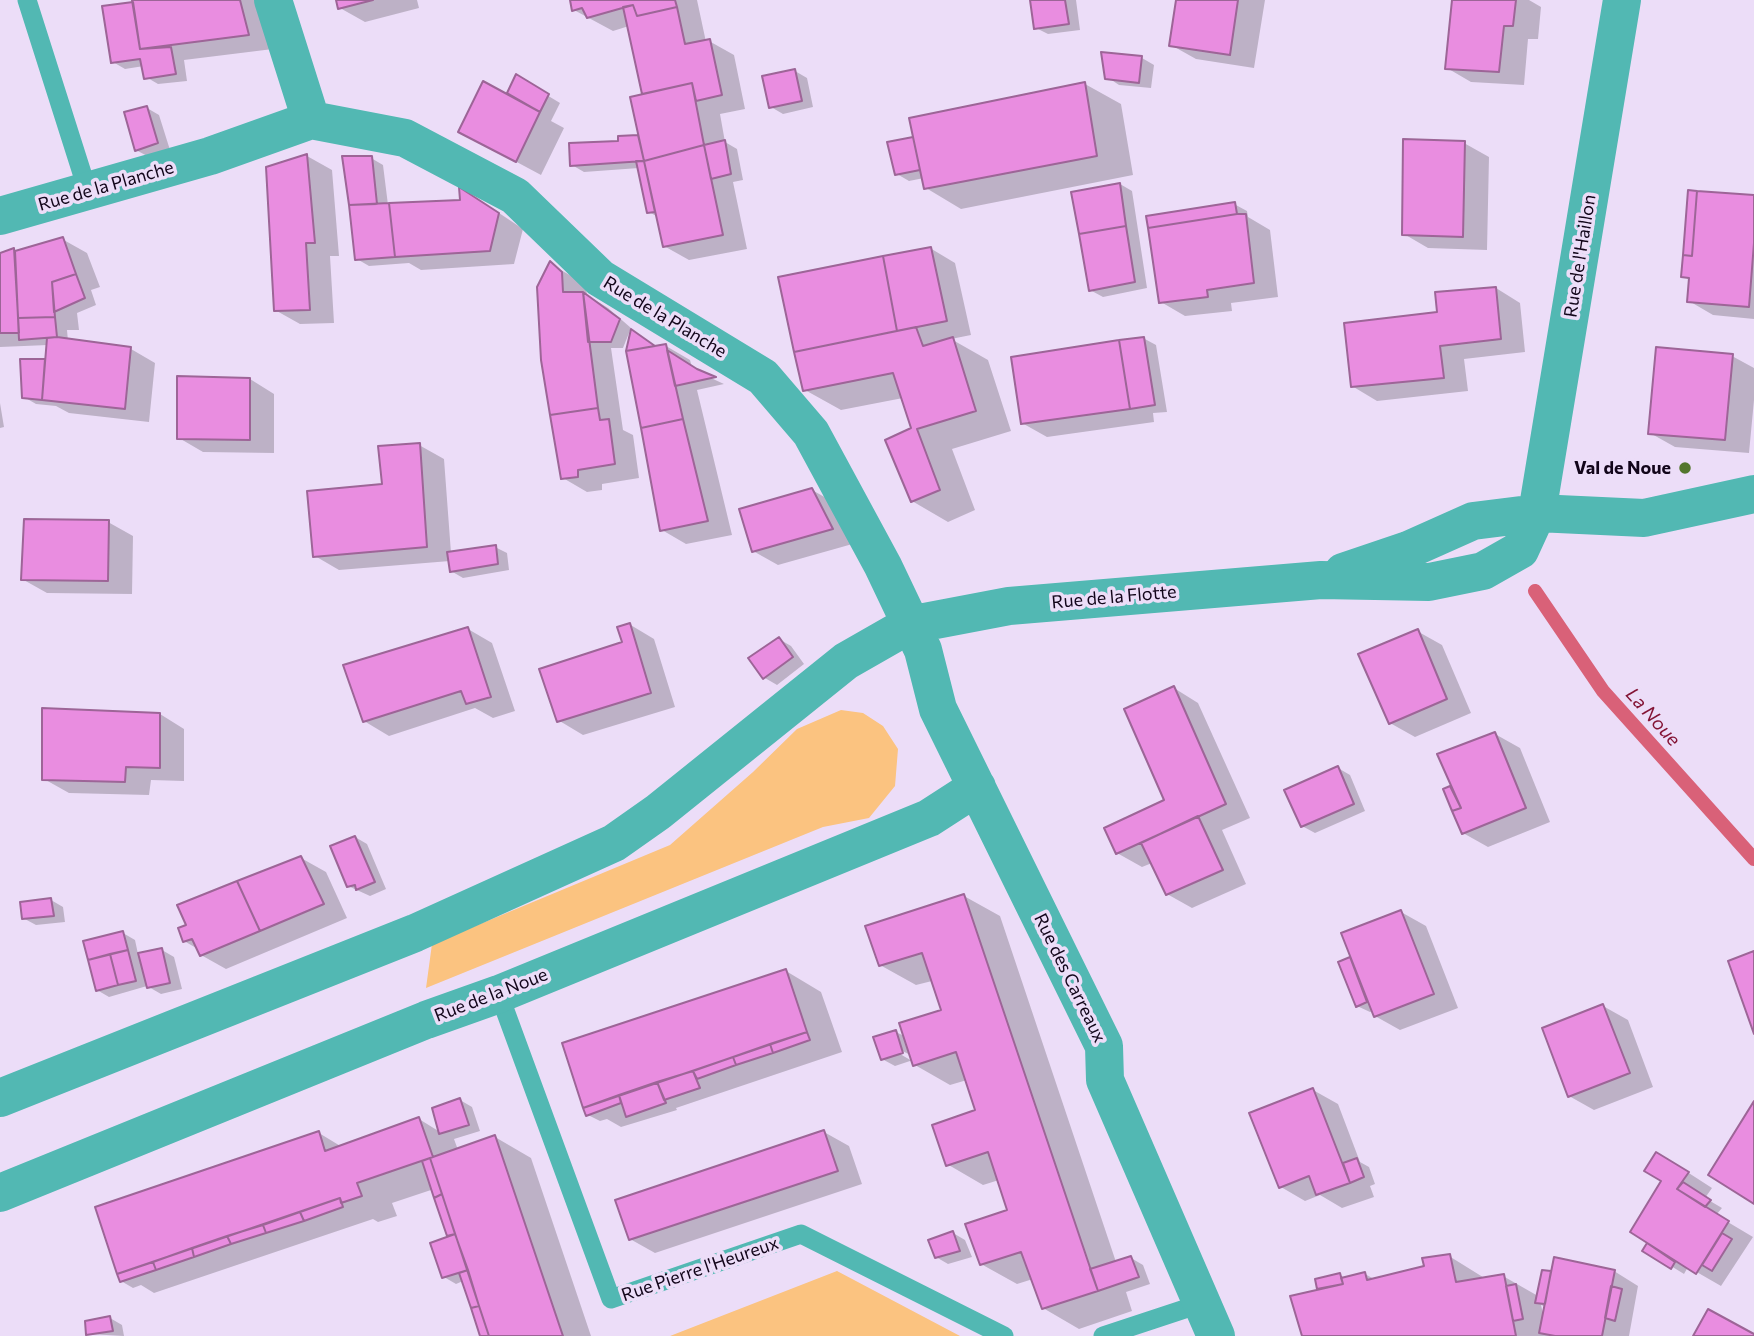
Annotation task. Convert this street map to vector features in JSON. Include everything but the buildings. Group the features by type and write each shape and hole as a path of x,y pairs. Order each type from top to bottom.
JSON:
{"street":[{"path":"273,0 311,120"},
{"name":"Rue de l'Haillon","path":"1537,513 1622,0"},
{"name":"Rue de la Planche","path":"0,216 210,156 311,120 405,138 515,196 600,278 763,377 811,433 883,566 909,625"},
{"name":"Rue de la Flotte","path":"1321,580 1408,550 1473,521 1537,513 1644,518 1754,494"},
{"name":"Rue de la Flotte","path":"909,625 1009,606 1321,580 1429,582 1483,571 1520,550 1537,513"},
{"path":"0,1098 415,933 614,843 658,812 846,661 909,625"},
{"name":"Rue des Carreaux","path":"909,625 923,650 938,709 1104,1046 1105,1080 1210,1320"},
{"name":"Rue de la Noue","path":"0,1193 426,1020 499,995 929,818 977,787"}],"lane":[{"path":"27,0 88,192"},
{"name":"Rue Pierre l'Heureux","path":"499,995 611,1299 801,1234 1004,1336"},
{"path":"1103,1336 1210,1320"}],"shaded area":[{"path":"841,710 863,713 883,726 898,749 895,786 869,818 823,827 426,988 432,944 670,845 797,729"},
{"path":"837,1271 960,1336 670,1336"}],"waterway":[{"name":"La Noue","path":"1535,591 1603,691 1754,859"}],"place":[{"name":"Val de Noue","path":"1685,468"}]}
